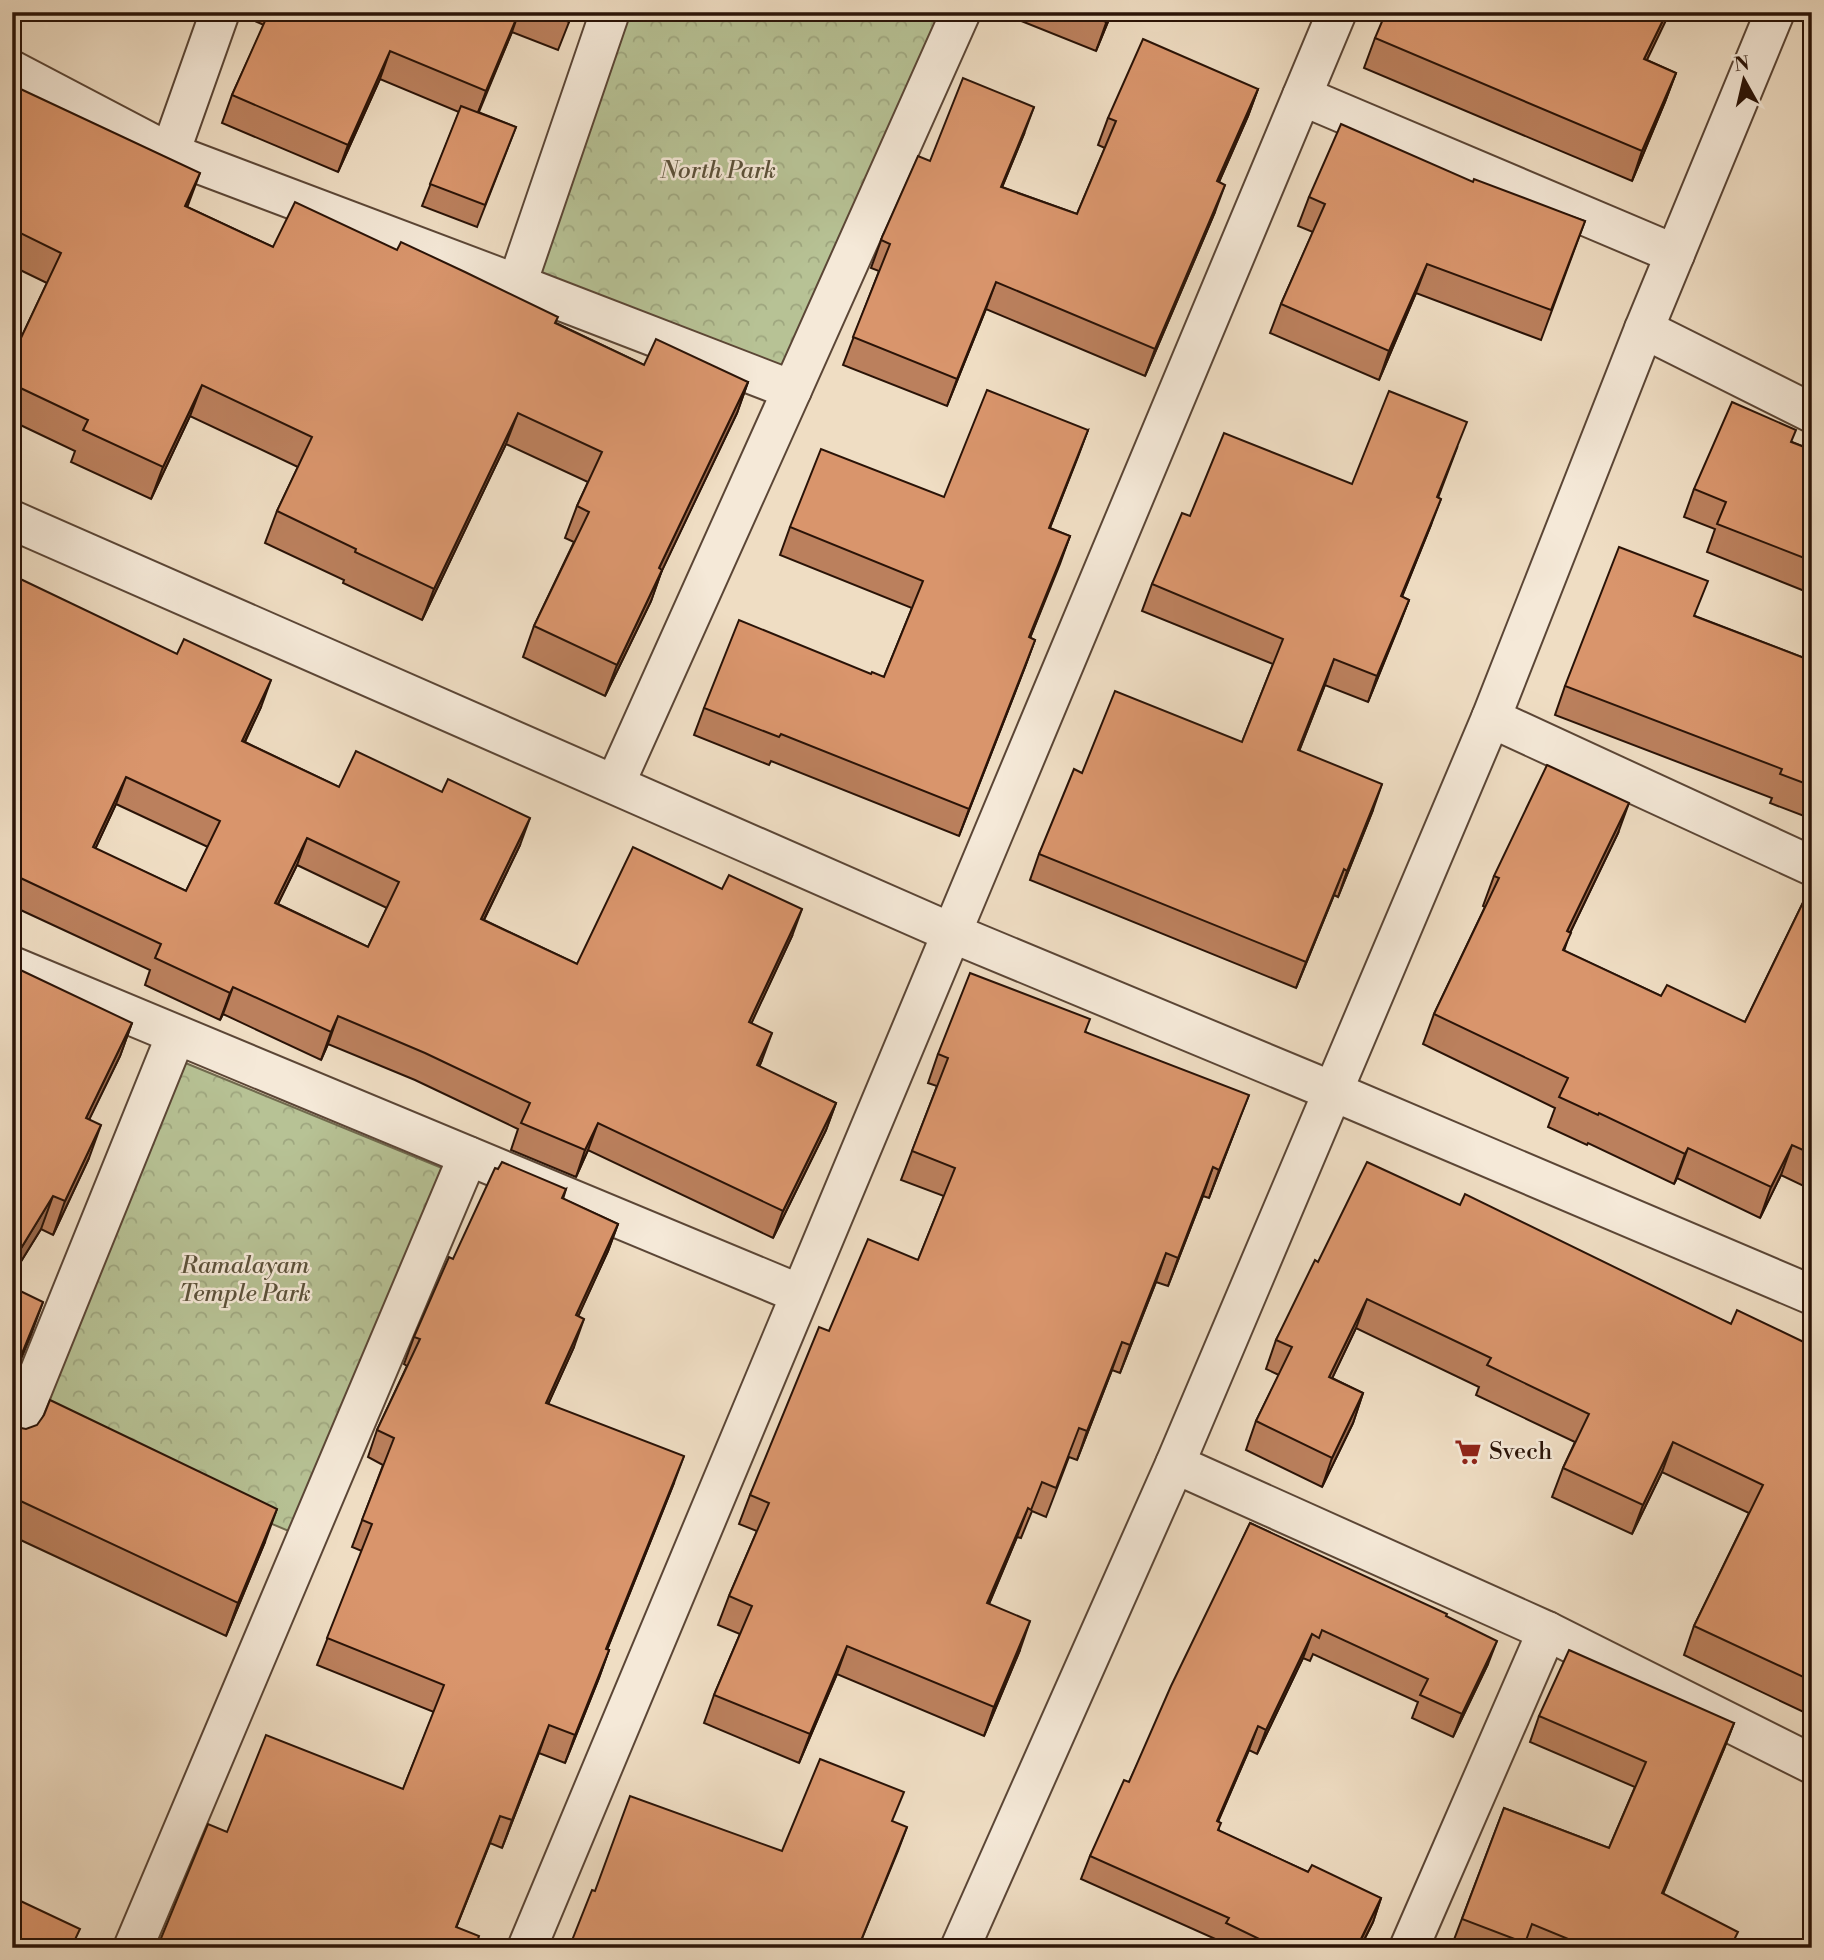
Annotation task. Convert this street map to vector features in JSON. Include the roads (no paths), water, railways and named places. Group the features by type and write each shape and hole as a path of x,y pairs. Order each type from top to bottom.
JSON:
{"street":[{"path":"170,153 220,12"},
{"path":"517,284 610,12"},
{"path":"615,784 961,12"},
{"path":"527,1948 1337,12"},
{"path":"960,1948 1175,1464 1492,718 1644,329 1775,12"},
{"path":"12,70 170,153 792,390"},
{"path":"1303,96 1675,254"},
{"path":"1644,329 1812,413"},
{"path":"12,520 952,933 1812,1295"},
{"path":"1492,718 1812,866"},
{"path":"12,966 800,1294"},
{"path":"12,1440 176,1035"},
{"path":"133,1948 468,1156"},
{"path":"1175,1464 1547,1631 1812,1764"},
{"path":"1409,1948 1547,1631"}],"place":[{"name":"Svech","path":"1468,1452"}],"park label":[{"name":"North Park","path":"718,171"},
{"name":"Ramalayam Temple Park","path":"245,1280"}]}
